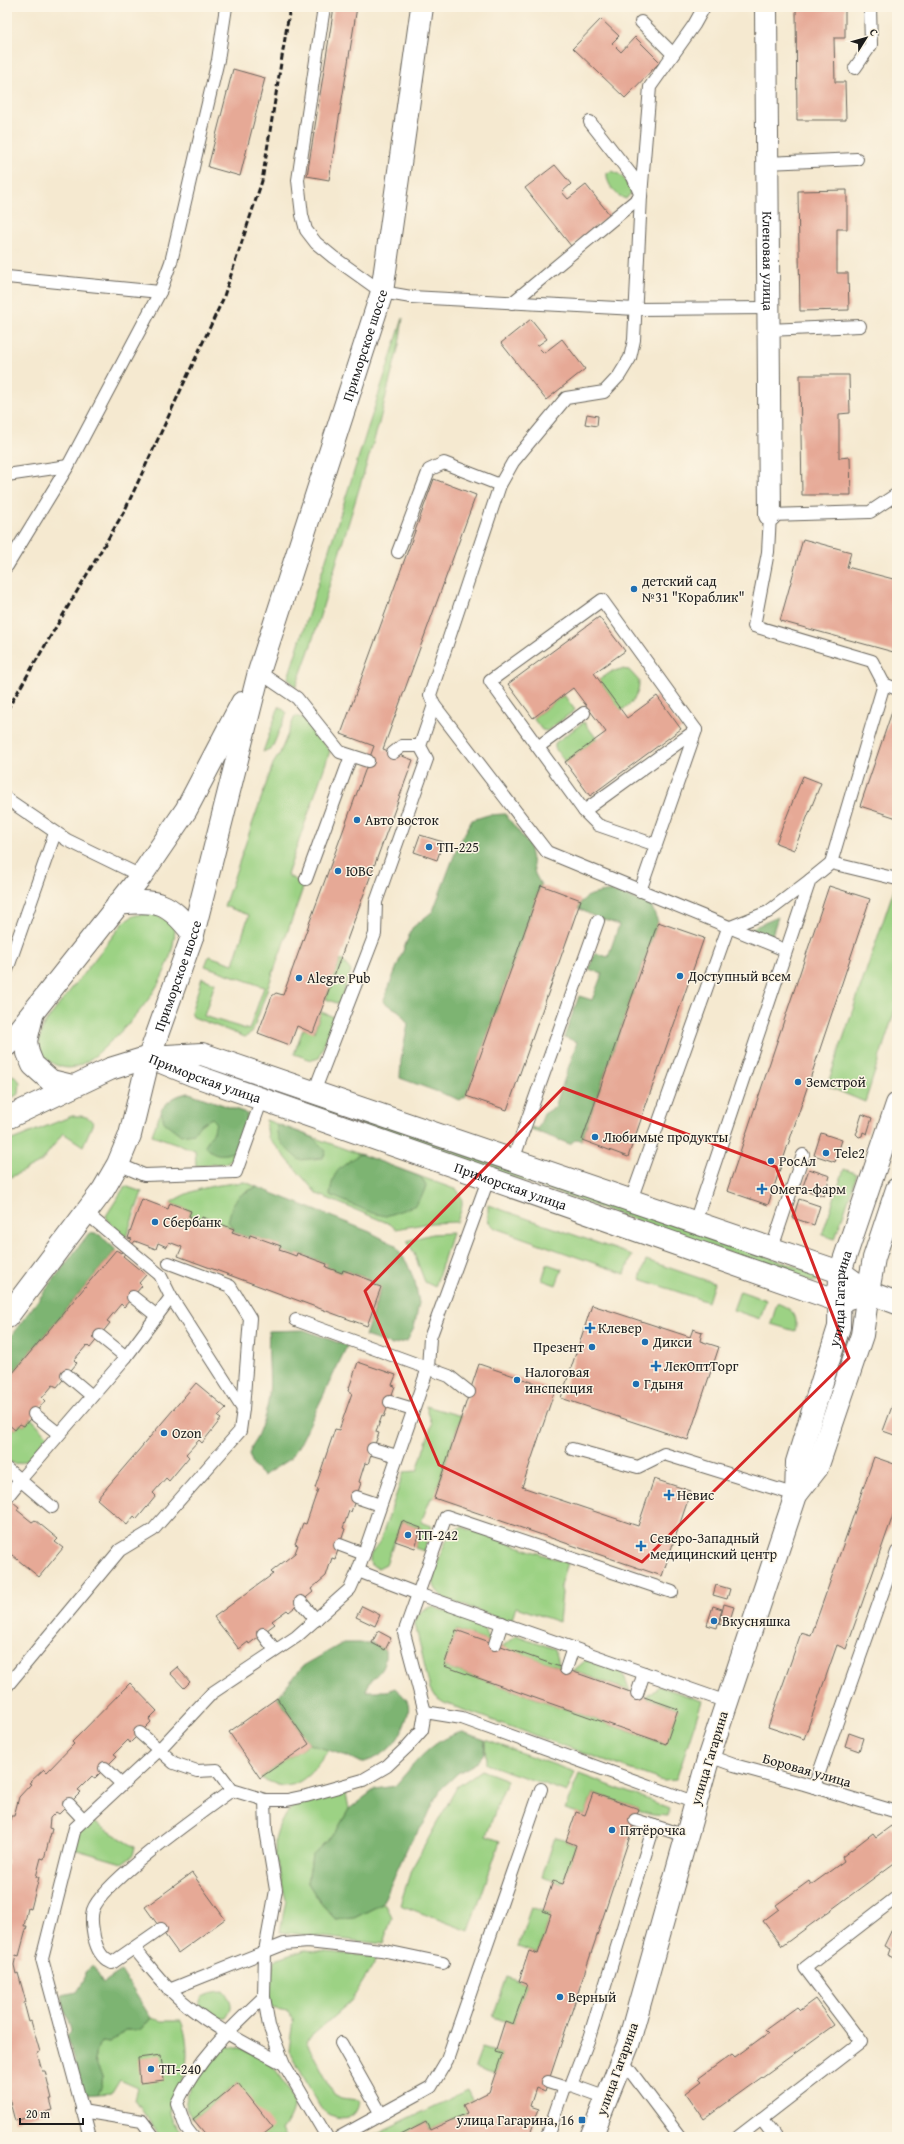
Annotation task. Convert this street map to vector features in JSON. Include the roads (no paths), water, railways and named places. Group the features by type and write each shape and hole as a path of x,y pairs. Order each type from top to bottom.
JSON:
{"main road":[{"name":"Приморское шоссе","path":"7,1317 103,1190 118,1164 130,1135 149,1057 193,934 259,672 382,292 422,7"},
{"name":"Кленовая улица","path":"766,7 770,515"},
{"name":"Приморское шоссе","path":"7,1045 141,876 186,810 259,672"},
{"path":"118,904 140,901 167,907 180,916 193,934"},
{"path":"32,1015 26,1041 28,1053 33,1065 51,1081 72,1086"},
{"name":"Приморская улица","path":"149,1057 202,1054 840,1272 868,1292 897,1303"},
{"path":"7,1118 110,1069 149,1057"},
{"name":"Приморская улица","path":"149,1057 193,1075 489,1177 839,1301"},
{"path":"286,1107 294,1085"},
{"name":"улица Гагарина","path":"591,2137 628,2045 709,1756 796,1495 797,1462 838,1327 840,1272 897,1104"},
{"name":"улица Гагарина","path":"796,1495 817,1468 862,1335 874,1258 897,1190"},
{"path":"839,1301 868,1292"}],"lane":[{"path":"7,566 68,466 160,292 171,262 218,60 226,7"},
{"path":"324,7 298,180 302,215 306,230 316,243 382,292 411,298 636,309 768,308"},
{"path":"704,7 650,87 641,196 634,340 630,358 619,376 604,392 566,398 513,462 500,485 430,694 434,705 547,852 728,928 785,950"},
{"path":"855,68 870,45 870,7"},
{"path":"641,22 673,54"},
{"path":"590,122 633,177 641,196"},
{"path":"767,163 856,158"},
{"path":"512,303 641,196"},
{"path":"7,277 160,292"},
{"path":"768,330 860,326"},
{"path":"398,552 429,470 444,463 500,485"},
{"path":"7,475 68,466"},
{"path":"631,1200 728,928 768,912 831,863 884,684 872,661 754,626 768,552 770,515 870,512 897,494"},
{"path":"656,845 598,825 584,811 490,681 602,600 696,730"},
{"path":"259,672 297,698 340,752 368,761"},
{"path":"884,684 897,688"},
{"path":"314,1092 375,934 376,902 427,759 420,746 434,705"},
{"path":"538,747 584,713"},
{"path":"640,891 696,730"},
{"path":"584,811 696,730"},
{"path":"393,753 402,746 420,746"},
{"path":"306,879 351,756"},
{"path":"7,799 67,840 141,876"},
{"path":"7,970 56,833"},
{"path":"831,863 897,879"},
{"path":"695,1222 785,950 810,880"},
{"path":"513,1160 598,921"},
{"path":"118,1164 144,1175 236,1172 262,1099"},
{"path":"772,1248 803,1155"},
{"path":"90,2137 42,1960 75,1828 158,1750 212,1693 296,1637 350,1589 364,1554 428,1368 430,1338 489,1177"},
{"path":"86,1213 160,1275 171,1297 243,1409"},
{"path":"7,1686 120,1550 153,1530 240,1431 250,1318 230,1286 169,1263"},
{"path":"133,1297 157,1316"},
{"path":"7,1497 126,1357 171,1297"},
{"path":"296,1320 449,1376 470,1392"},
{"path":"100,1336 126,1357"},
{"path":"67,1375 92,1396"},
{"path":"390,1402 413,1409"},
{"path":"34,1414 59,1434"},
{"path":"373,1449 397,1456"},
{"path":"572,1449 638,1467 664,1454 796,1495"},
{"path":"7,1469 52,1507"},
{"path":"356,1498 380,1505"},
{"path":"140,1733 174,1763 197,1771 217,1770 232,1790 265,1800 287,1800 306,1796 362,1780 387,1766 422,1730 425,1712 404,1633 446,1516 672,1592"},
{"path":"340,1545 364,1554"},
{"path":"814,1787 897,1552"},
{"path":"358,1571 502,1624 727,1702"},
{"path":"301,1602 316,1620"},
{"path":"495,1644 502,1624"},
{"path":"263,1634 275,1650"},
{"path":"566,1669 572,1648"},
{"path":"637,1694 644,1673"},
{"path":"425,1712 462,1718 696,1803"},
{"name":"Боровая улица","path":"709,1756 734,1765 897,1812"},
{"path":"105,1768 122,1784"},
{"path":"161,1929 112,1963 102,1957 95,1942 91,1923 93,1910 102,1896 137,1863 232,1790"},
{"path":"340,2137 431,2087 447,2060 541,1790"},
{"path":"265,1800 266,1830 276,1890 265,1951 264,1997 269,2026 284,2064 327,2137"},
{"path":"69,1804 84,1820"},
{"path":"635,1820 686,1836"},
{"path":"547,2137 589,2038 654,1826"},
{"path":"738,2137 862,2042 805,1968 897,1897"},
{"path":"170,1990 284,1944 308,1942 381,1950 443,1963"},
{"path":"134,1948 170,1990 226,2034 284,2064"},
{"path":"193,2137 186,2128 177,2103 199,2064 212,2048 264,1997"},
{"path":"341,2043 381,2114"},
{"path":"622,2060 680,2137"},
{"path":"548,2082 568,2086 607,2098"},
{"path":"82,2112 142,2121 154,2137"},
{"path":"761,2120 775,2137"}],"railway":[{"path":"7,710 125,510 223,299 262,181 290,7"}],"place":[{"name":"детский сад №31 \"Кораблик\"","path":"634,589"},
{"name":"Авто восток","path":"357,820"},
{"name":"ТП-225","path":"429,847"},
{"name":"ЮВС","path":"338,871"},
{"name":"Доступный всем","path":"680,976"},
{"name":"Alegre Pub","path":"299,978"},
{"name":"Земстрой","path":"798,1082"},
{"name":"Любимые продукты","path":"595,1137"},
{"name":"Tele2","path":"826,1153"},
{"name":"РосАл","path":"771,1161"},
{"name":"Омега-фарм","path":"762,1189"},
{"name":"Сбербанк","path":"155,1222"},
{"name":"Клевер","path":"590,1328"},
{"name":"Дикси","path":"645,1342"},
{"name":"Презент","path":"592,1347"},
{"name":"ЛекОптТорг","path":"656,1366"},
{"name":"Налоговая инспекция","path":"517,1380"},
{"name":"Гдыня","path":"636,1384"},
{"name":"Ozon","path":"164,1433"},
{"name":"Невис","path":"669,1495"},
{"name":"ТП-242","path":"408,1535"},
{"name":"Северо-Западный медицинский центр","path":"641,1546"},
{"name":"Вкусняшка","path":"714,1621"},
{"name":"Пятёрочка","path":"612,1830"},
{"name":"Верный","path":"560,1997"},
{"name":"ТП-240","path":"151,2069"},
{"name":"улица Гагарина, 16","path":"582,2120"}]}
